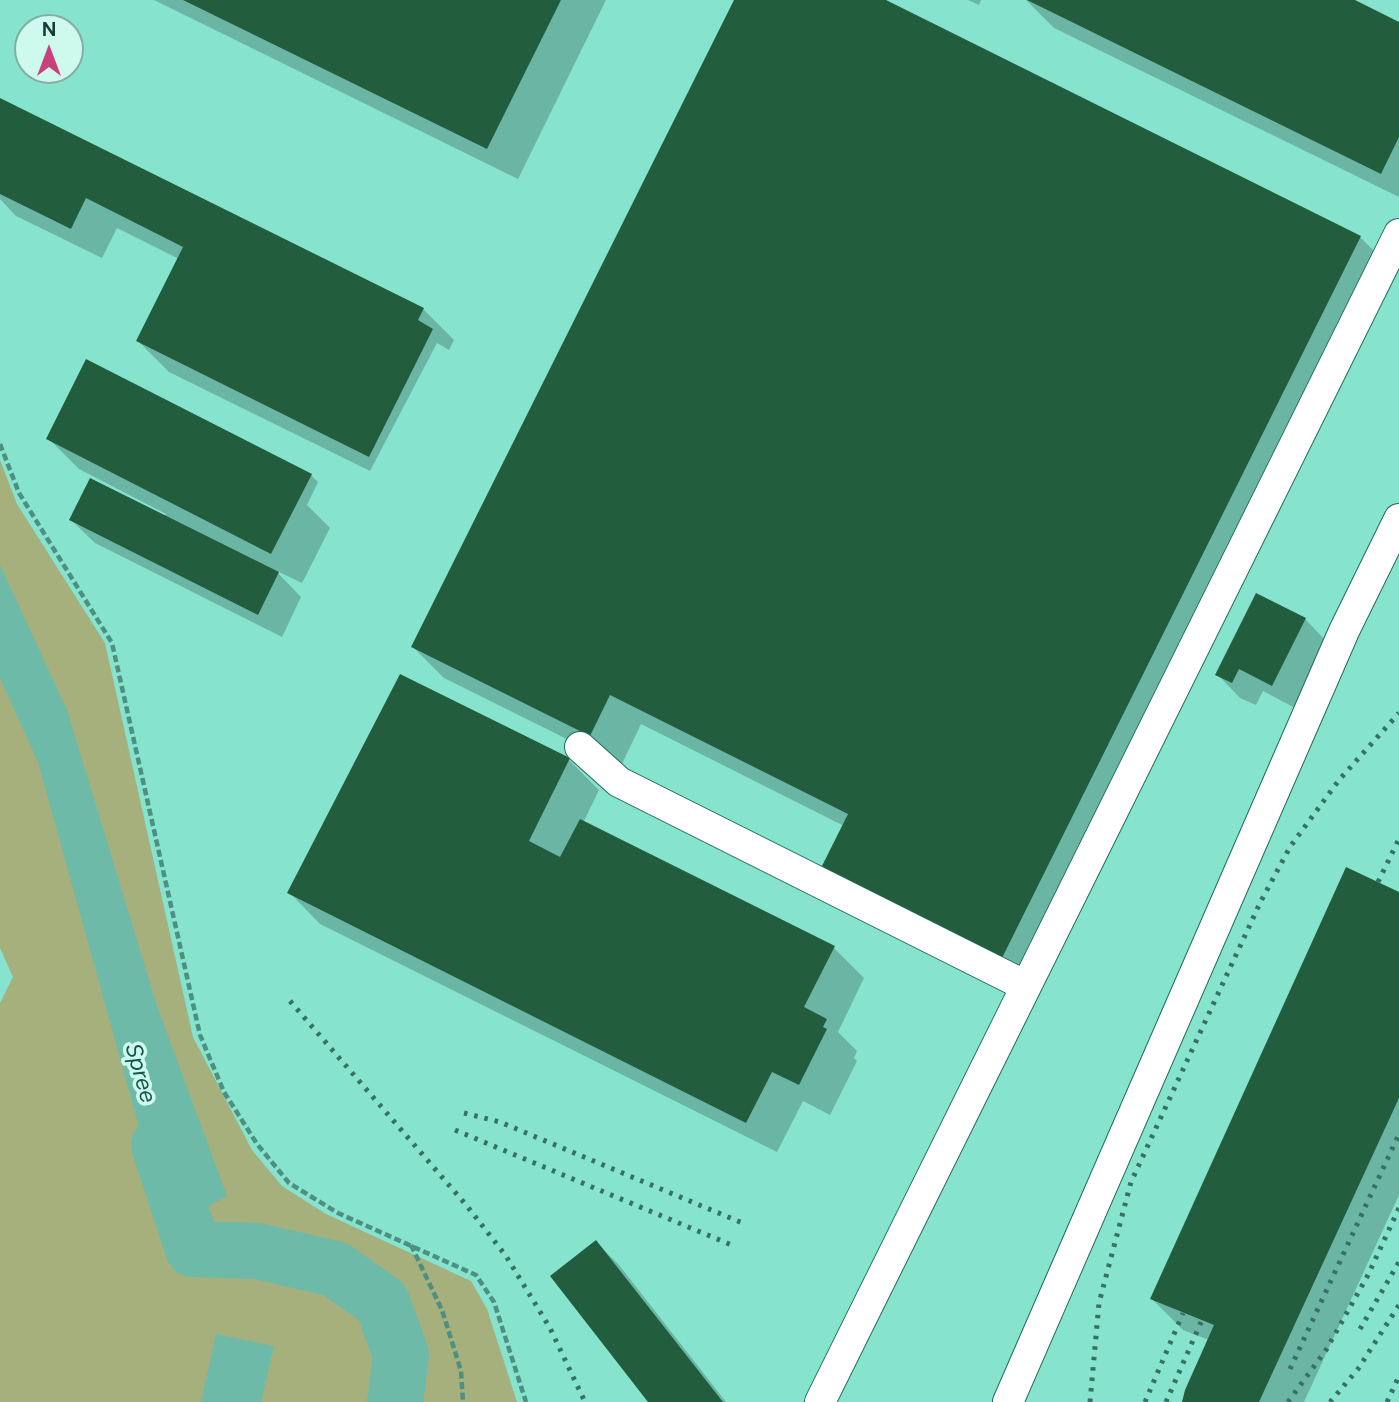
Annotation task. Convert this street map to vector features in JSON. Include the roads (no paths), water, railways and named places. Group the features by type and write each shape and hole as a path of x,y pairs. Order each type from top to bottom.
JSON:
{"lane":[{"path":"820,1402 1399,234"},
{"path":"1008,1402 1344,631 1399,519"},
{"path":"580,747 619,782 1026,986"}],"water":[{"path":"0,565 67,710 157,1006 227,1196 167,1228 38,762 0,678"},
{"path":"216,1334 274,1346 261,1402 201,1402"}],"waterway":[{"name":"Spree","path":"159,1145 193,1249 257,1251 335,1269 382,1302 401,1355 395,1402"}],"railway":[{"path":"1090,1402 1099,1303 1131,1182 1260,903 1290,847 1339,780 1399,713"},
{"path":"1378,882 1399,839"},
{"path":"290,1001 467,1206 506,1256 550,1328 585,1402"},
{"path":"464,1113 500,1122 745,1224"},
{"path":"455,1130 734,1246"},
{"path":"1290,1369 1399,1134"},
{"path":"1288,1402 1326,1350 1368,1275 1399,1208"},
{"path":"1360,1329 1399,1262"},
{"path":"1330,1402 1358,1369 1399,1305"},
{"path":"1145,1402 1183,1313"},
{"path":"1166,1402 1202,1320"},
{"path":"1387,1402 1399,1376"}]}
